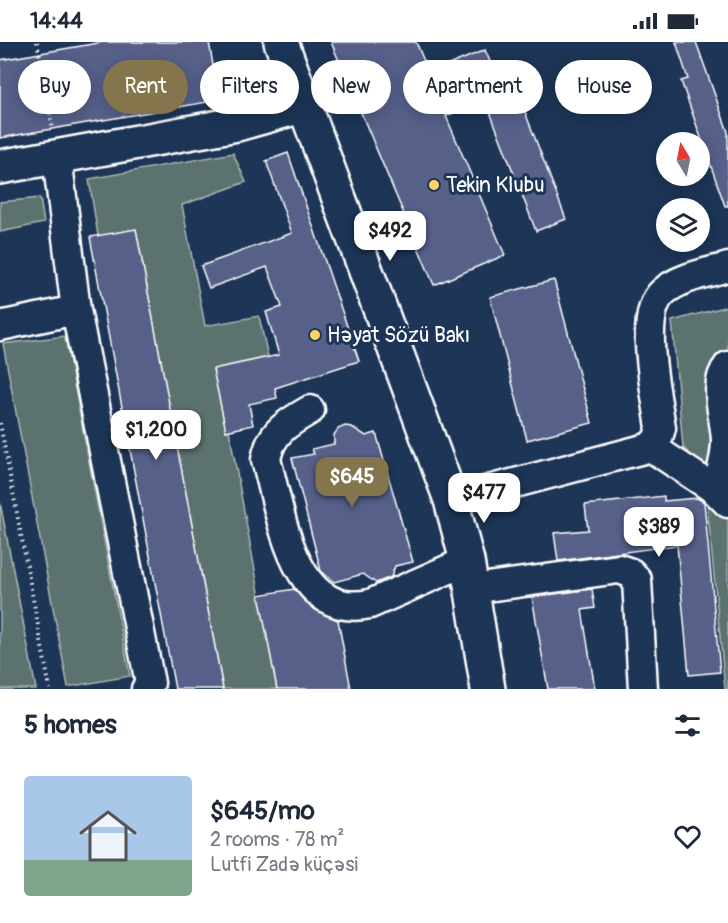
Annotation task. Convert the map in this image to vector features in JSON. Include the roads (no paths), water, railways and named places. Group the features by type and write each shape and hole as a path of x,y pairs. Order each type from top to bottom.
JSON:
{"main road":[{"path":"281,42 451,500 469,575 488,689"},
{"path":"0,167 237,124 305,105"}],"street":[{"path":"57,157 76,310 150,683 146,689"},
{"path":"451,500 651,447 658,438 661,428 649,327 652,309 662,293 678,282 728,267"},
{"path":"0,326 76,310"},
{"path":"721,496 726,442 720,392 728,366"},
{"path":"310,410 284,425 269,444 267,460 296,565 316,593 353,608 469,575 619,568 631,573 637,580 643,689"},
{"path":"651,447 721,496"}],"place":[{"name":"Tekin Klubu","path":"434,185"},
{"name":"Həyat Sözü Bakı","path":"315,335"}]}
